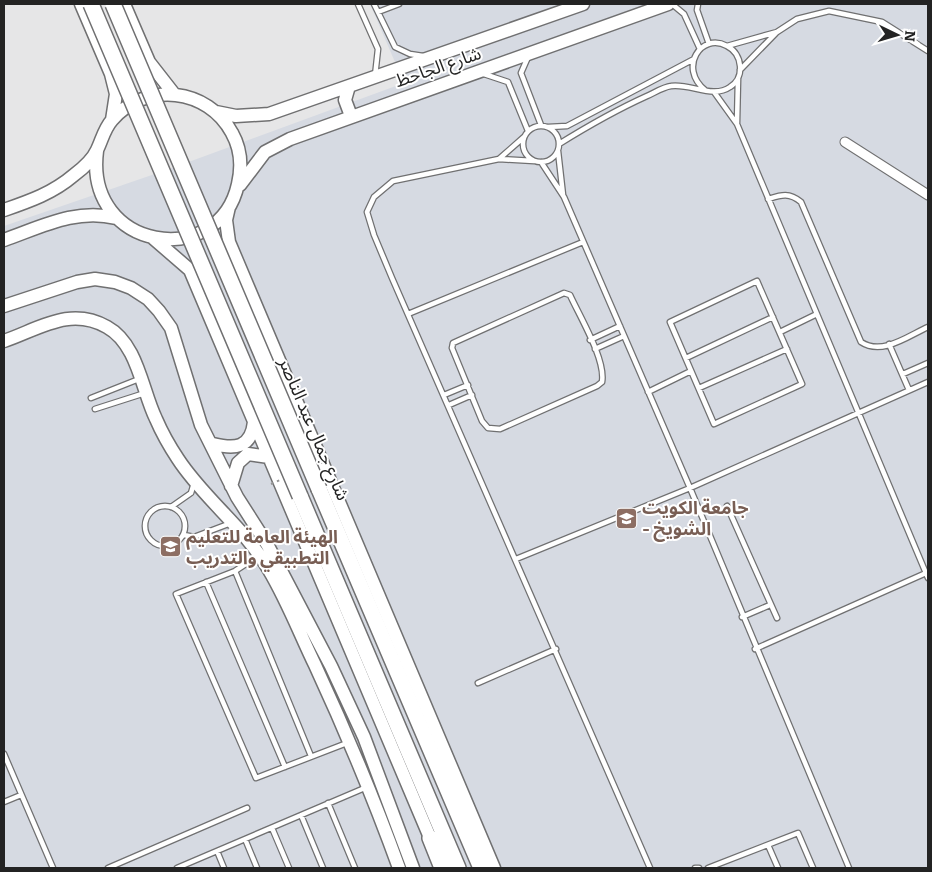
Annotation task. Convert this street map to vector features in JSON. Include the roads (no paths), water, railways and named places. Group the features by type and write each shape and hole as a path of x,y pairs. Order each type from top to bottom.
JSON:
{"highway":[{"path":"91,4 458,868"},
{"name":"شارع جمال عبد الناصر","path":"113,4 481,868"},
{"path":"430,838 442,868"}],"street":[{"path":"82,4 111,74 116,94 112,120"},
{"path":"124,4 148,62 174,94"},
{"name":"شارع الجاحظ","path":"216,112 236,116 270,114 427,57 583,4"},
{"name":"شارع الجاحظ","path":"237,189 257,160 270,148 351,116 668,4"},
{"path":"349,86 345,100 351,116"},
{"path":"229,207 214,223 196,234 175,239 153,238 135,232 116,218 107,208 98,186 96,175 97,151 102,135 112,120 122,110 141,99 174,94 192,98 216,112 232,133 239,151 240,170 237,189 229,207 226,220 229,242 494,868"},
{"path":"844,142 928,195"},
{"path":"4,210 46,195 74,176 97,151"},
{"path":"4,240 63,219 84,214 101,214 116,218"},
{"path":"153,238 190,270 430,838"},
{"path":"4,306 77,282 95,279 115,282 131,288 148,298 171,328 201,425 213,444 231,486 267,544 331,666 364,737 413,868"},
{"path":"7,337 61,318 75,317 92,320 109,328 121,339 130,352 156,420 179,460 194,480 260,555 270,570 350,742 399,868"},
{"path":"213,444 230,448 241,445 251,435 254,422"},
{"path":"231,486 238,463 248,454 269,457"}],"lane":[{"path":"358,4 378,49 374,77"},
{"path":"374,4 395,47 410,54 427,57"},
{"path":"378,12 399,4"},
{"path":"672,4 684,14 700,49"},
{"path":"698,4 697,10 709,44"},
{"path":"740,70 777,32 798,19 829,11 882,22 928,51"},
{"path":"727,46 777,32"},
{"path":"705,90 698,84 693,75 694,59 700,49 709,44 718,43 727,46 735,52 739,60 737,124"},
{"path":"531,52 521,73 541,125"},
{"path":"498,159 524,137 528,131 541,125 548,127 567,126 694,59"},
{"path":"475,72 508,82 528,131"},
{"path":"559,144 604,116 669,86 688,85 714,92 724,91 738,79"},
{"path":"714,92 737,124 927,575 755,648"},
{"path":"548,127 558,137 564,197"},
{"path":"524,137 524,151 534,161"},
{"path":"558,151 554,157 541,162 498,159 393,181 374,197 367,212 374,235 408,314 556,649 650,868"},
{"path":"541,162 564,197 690,488 742,617 849,868"},
{"path":"768,199 786,194 794,196 801,202 861,342 874,348 889,344 928,327"},
{"path":"408,314 583,242"},
{"path":"757,281 780,332 802,384 714,424 670,322 757,281"},
{"path":"564,294 570,295 590,340 604,374 602,382 597,386 500,429 488,428 482,421 452,348 453,343 564,294"},
{"path":"780,332 817,314"},
{"path":"686,358 773,317"},
{"path":"590,340 620,326"},
{"path":"595,349 624,336"},
{"path":"889,344 909,390"},
{"path":"699,388 787,349"},
{"path":"903,374 928,363"},
{"path":"648,392 691,371"},
{"path":"91,398 140,379"},
{"path":"516,559 690,488 928,382"},
{"path":"444,395 468,385"},
{"path":"94,409 145,393"},
{"path":"448,405 472,395"},
{"path":"171,507 184,518 184,535 176,544 165,547 154,544 147,535 145,523 150,513 160,507 171,507 190,493 194,480"},
{"path":"728,506 777,618"},
{"path":"184,535 199,535 232,522"},
{"path":"260,555 235,571 176,594 256,778 350,742"},
{"path":"235,571 311,756"},
{"path":"206,582 285,766"},
{"path":"742,617 770,605"},
{"path":"478,682 556,649"},
{"path":"4,754 53,868"},
{"path":"176,868 368,786"},
{"path":"4,802 21,794"},
{"path":"328,803 356,868"},
{"path":"108,868 121,866 246,808"},
{"path":"302,815 324,868"},
{"path":"272,828 289,868"},
{"path":"709,868 798,833 813,868"},
{"path":"245,839 257,868"},
{"path":"768,844 778,868"},
{"path":"217,851 224,868"},
{"path":"189,863 192,868"},
{"path":"694,868 699,868"}],"place":[{"name":"جامعة الكويت - الشويخ","path":"626,518"},
{"name":"الهيئة العامة للتعليم التطبيقي والتدريب","path":"170,547"}]}
